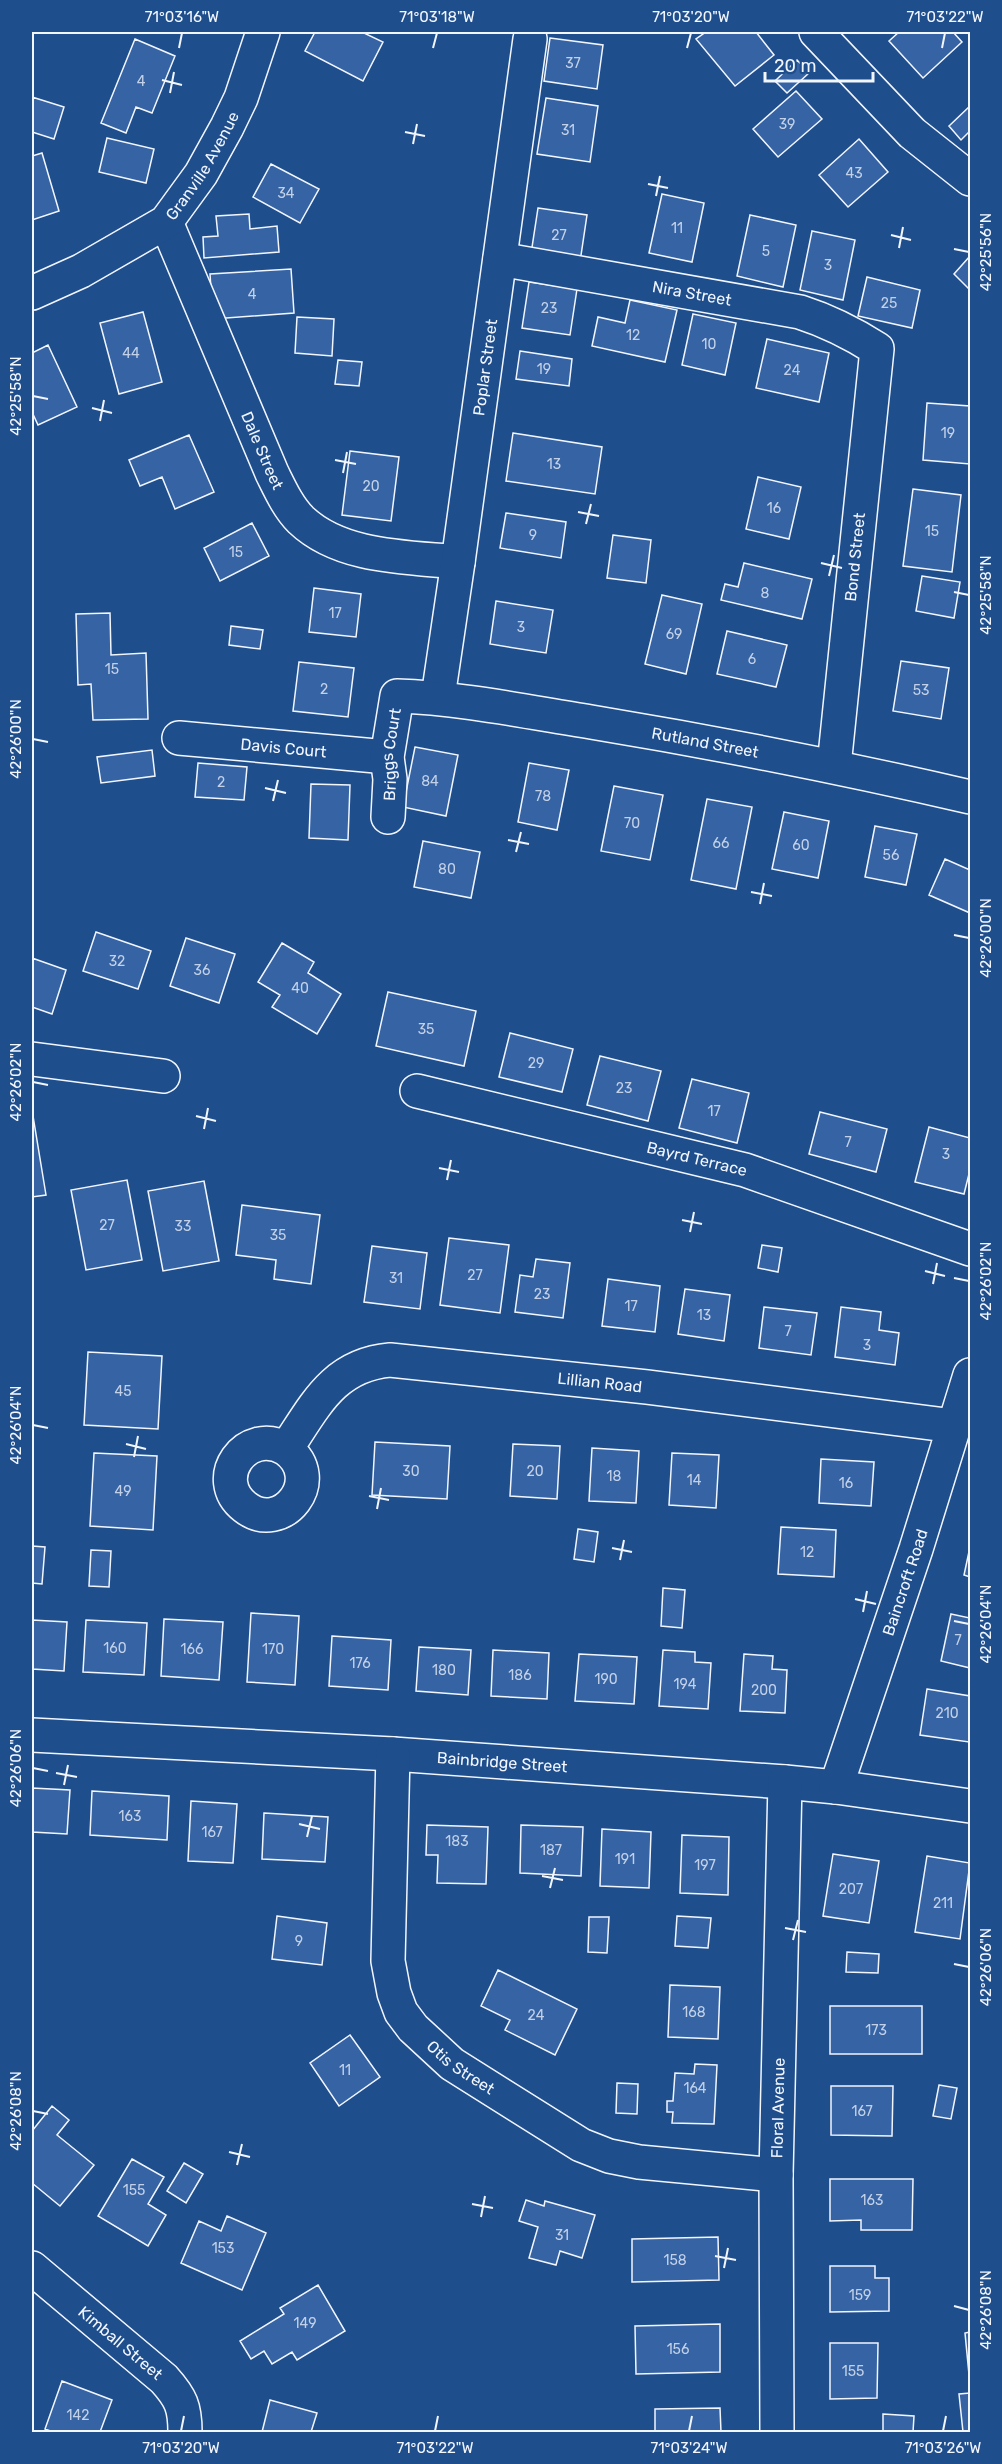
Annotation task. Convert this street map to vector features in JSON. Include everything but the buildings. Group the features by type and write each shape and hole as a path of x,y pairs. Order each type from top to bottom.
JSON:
{"street":[{"name":"Granville Avenue","path":"32,293 81,271 166,222 201,174 227,127 241,98 263,32"},
{"path":"816,32 912,133 970,179"},
{"name":"Poplar Street","path":"438,697 530,39"},
{"name":"Dale Street","path":"166,222 272,473 286,500 301,520 327,539 352,547 384,554 458,562"},
{"name":"Nira Street","path":"500,259 800,312 853,333 877,349"},
{"name":"Bond Street","path":"834,766 877,349"},
{"name":"Briggs Court","path":"388,817 390,779 387,757 397,696 438,697"},
{"name":"Rutland Street","path":"438,697 834,766 970,797"},
{"name":"Davis Court","path":"179,738 387,757"},
{"path":"32,1059 163,1076"},
{"name":"Bayrd Terrace","path":"417,1090 745,1170 970,1249"},
{"name":"Lillian Road","path":"286,1449 319,1401 343,1376 358,1366 390,1360 647,1386 954,1426"},
{"name":"Baincroft Road","path":"836,1787 916,1549 970,1376"},
{"name":"Bainbridge Street","path":"32,1735 393,1754 785,1782 970,1806"},
{"name":"Otis Street","path":"393,1754 388,1961 394,1993 401,2012 414,2028 452,2064 581,2145 609,2156 639,2162 776,2175"},
{"name":"Floral Avenue","path":"777,2433 776,2175 785,1782"},
{"name":"Kimball Street","path":"32,2268 164,2379 179,2396 185,2415 185,2433"}]}
